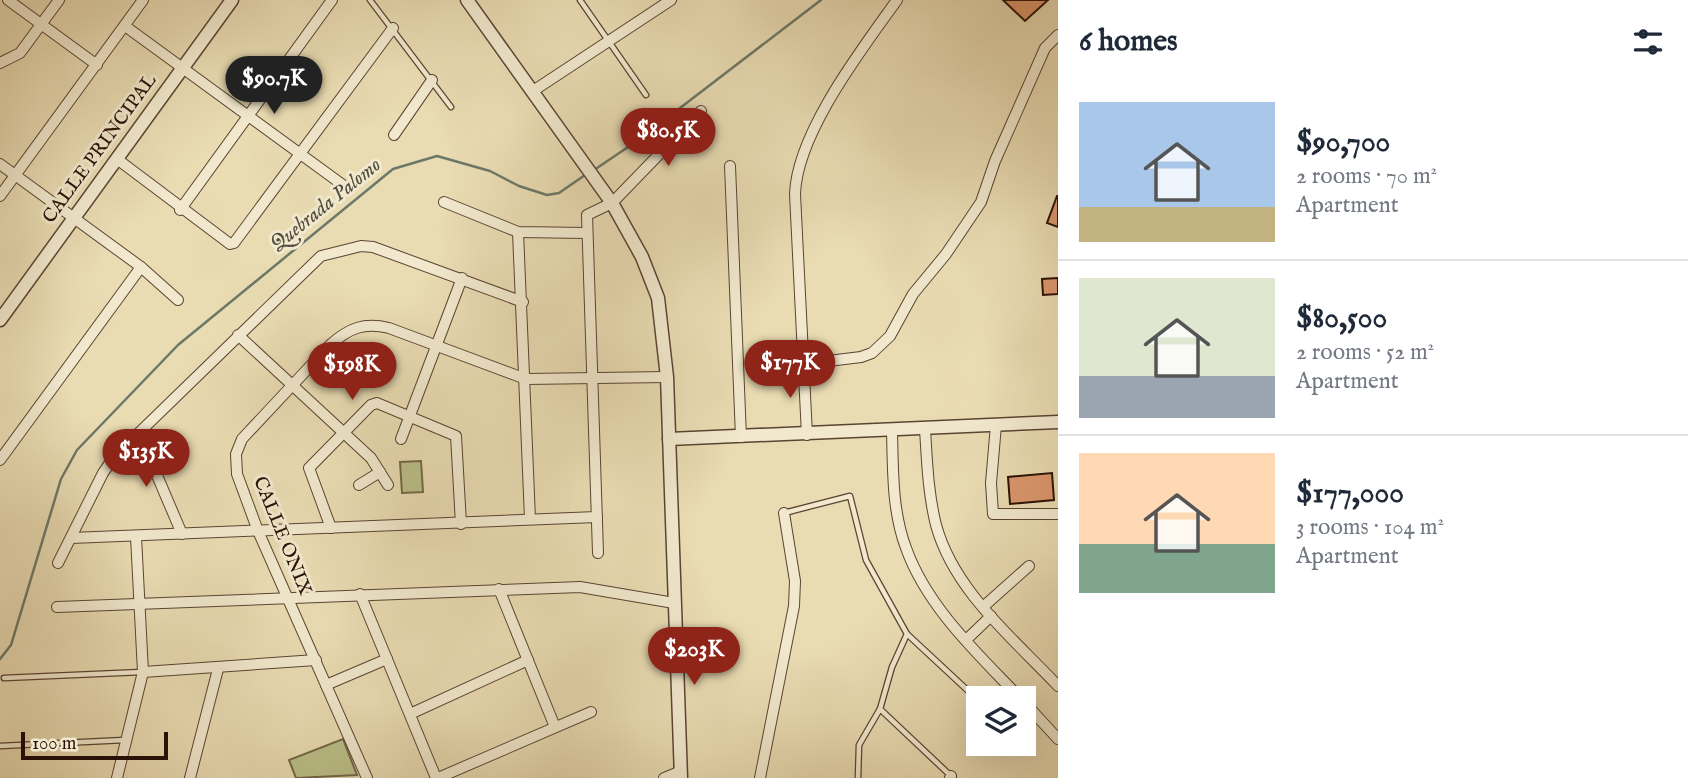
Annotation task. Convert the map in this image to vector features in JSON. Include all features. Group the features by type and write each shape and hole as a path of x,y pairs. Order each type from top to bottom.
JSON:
{"street":[{"path":"8,0 97,65"},
{"path":"0,63 20,53 59,0"},
{"path":"0,196 143,0"},
{"name":"CALLE PRINCIPAL","path":"0,320 232,0"},
{"path":"180,209 332,0"},
{"path":"467,0 612,203 653,284 662,321 667,377 681,775 664,778"},
{"path":"533,91 671,0"},
{"path":"807,435 795,194 797,174 821,114 897,0"},
{"path":"125,26 347,188"},
{"path":"117,159 180,209 230,244 234,243 302,155 393,28"},
{"path":"804,364 861,357 872,353 890,336 913,294 975,212 1045,48 1058,35"},
{"path":"394,135 432,80"},
{"path":"598,553 587,215 612,203 701,111"},
{"path":"0,164 141,267 178,300"},
{"path":"730,166 741,437"},
{"path":"444,202 518,232 587,233"},
{"path":"518,232 530,519"},
{"path":"58,563 103,473 139,433 316,258 367,246 523,302"},
{"path":"0,460 141,267"},
{"path":"401,439 462,278"},
{"name":"CALLE ONIX","path":"367,778 258,531 237,474 236,454 242,439 337,338 359,326 374,325 438,345 526,379 667,377"},
{"path":"238,335 371,458 388,485"},
{"path":"331,528 309,468 374,403 410,414 456,436 461,524"},
{"path":"669,439 1058,422"},
{"path":"996,425 990,484 993,514 1057,515"},
{"path":"925,429 928,477 937,527 952,564 983,607 1057,683"},
{"path":"892,430 894,490 906,549 927,590 966,640 1009,686"},
{"path":"139,433 182,534"},
{"path":"359,485 380,472"},
{"path":"760,778 794,606 795,581 784,513"},
{"path":"71,538 597,517"},
{"path":"117,778 142,672 136,537"},
{"path":"983,607 1029,566"},
{"path":"57,607 580,587 674,603"},
{"path":"499,589 555,727"},
{"path":"360,594 437,778 590,712"},
{"path":"966,640 991,616"},
{"path":"326,685 387,659"},
{"path":"142,672 218,669 316,660"},
{"path":"410,714 528,660"},
{"path":"190,778 218,669"},
{"path":"1036,715 1058,739"}],"lane":[{"path":"370,0 451,107"},
{"path":"580,0 646,95"},
{"path":"784,513 850,496 866,560 907,634 966,689"},
{"path":"858,778 859,745 880,709 892,667 907,634"},
{"path":"4,678 142,672"},
{"path":"880,709 951,777"},
{"path":"0,746 126,740"}],"green space":[{"path":"421,461 423,492 402,493 400,462"},
{"path":"343,739 357,775 296,778 289,760"}],"building":[{"path":"1003,0 1048,0 1025,21"},
{"path":"1058,196 1058,227 1047,223"},
{"path":"1058,278 1058,294 1043,295 1042,279"},
{"path":"1052,473 1054,500 1010,504 1008,477"}],"waterway":[{"name":"Quebrada Palomo","path":"594,170 637,141 821,0"},
{"name":"Quebrada Palomo","path":"0,659 11,645 61,479 77,450 178,345 393,169 437,156 490,171 519,186 547,195 559,193 585,175"}]}
